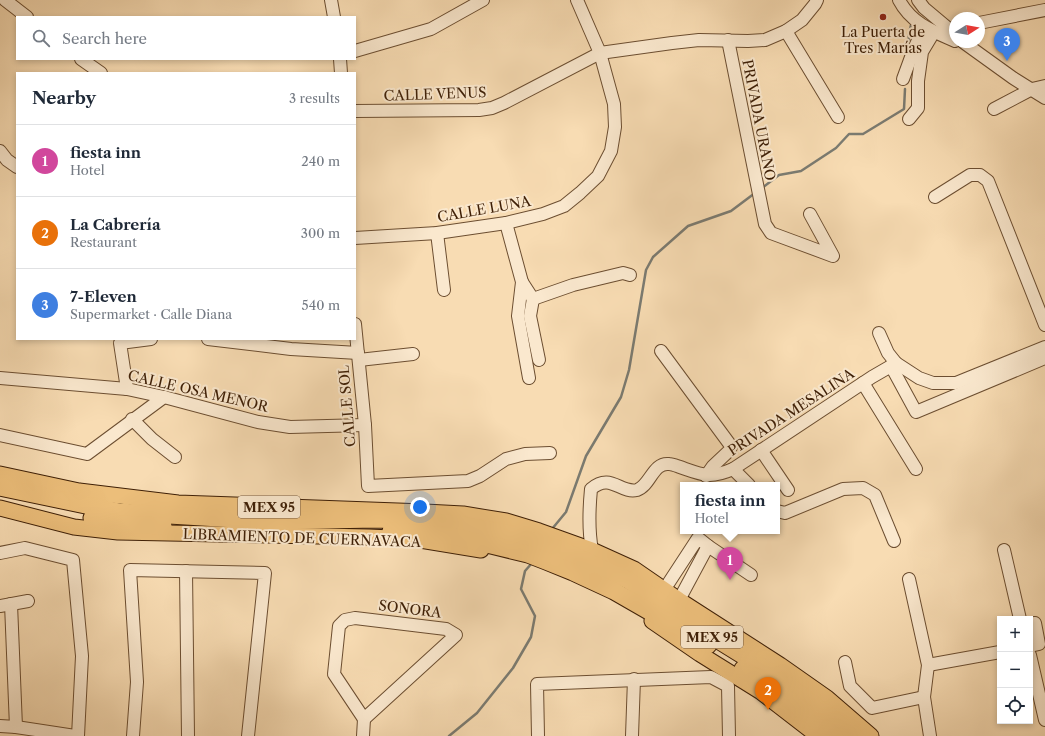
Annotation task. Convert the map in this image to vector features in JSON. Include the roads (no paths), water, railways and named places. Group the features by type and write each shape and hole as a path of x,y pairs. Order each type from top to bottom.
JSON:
{"highway":[{"name":"MEX 95","path":"0,487 119,512 269,520 376,519 426,521 463,525 506,533 532,547 545,564 574,572 614,591 709,646 769,685 815,719 834,736"},
{"name":"MEX 95","path":"0,497 119,524 180,527 414,532 532,547 564,545 628,580 715,638 775,675 855,736"}],"main road":[{"name":"MEX 95","path":"0,474 79,492 178,504 464,514 506,521 532,547"},
{"name":"LIBRAMIENTO DE CUERNAVACA","path":"0,508 74,527 118,532 369,537 414,540 489,552 532,547"},
{"name":"MEX 95","path":"564,545 592,550 634,569 773,661 870,730"},
{"name":"MEX 95","path":"545,564 612,597 656,623 700,654 761,692 812,733"},
{"path":"870,730 882,736"}],"street":[{"path":"5,0 26,16"},
{"path":"331,0 334,16"},
{"path":"577,0 600,53"},
{"name":"CALLE VENUS","path":"356,111 479,110 492,108 600,53 672,43 765,40 786,31 802,20 816,4 817,0"},
{"path":"903,0 906,11 924,26 949,29"},
{"path":"356,51 431,29 481,1"},
{"path":"949,27 921,4 919,8 914,11 913,17 924,26 949,38"},
{"path":"985,22 1045,10"},
{"path":"903,79 918,50 924,26"},
{"path":"786,31 838,117"},
{"name":"PRIVADA URANO","path":"728,40 765,224 771,233 833,256 810,214"},
{"path":"969,48 1045,98"},
{"path":"909,119 918,108 918,50"},
{"name":"CALLE LUNA","path":"356,238 437,233 506,223 543,214 564,206 598,176 610,151 614,127 614,104 600,53"},
{"path":"82,60 100,72"},
{"path":"340,60 341,72"},
{"path":"994,109 1032,89 1045,86"},
{"path":"935,197 970,175 980,175 988,181 1045,325"},
{"path":"506,223 522,282 533,299 530,316 539,360"},
{"path":"437,233 444,290"},
{"path":"533,299 622,273 630,275"},
{"path":"522,282 518,316 529,378"},
{"path":"879,333 916,412 1045,358"},
{"name":"CALLE SOL","path":"356,335 365,425 368,486 468,481 480,476 506,459 525,454 550,453"},
{"path":"127,388 120,343 143,340"},
{"path":"216,340 358,357 413,354"},
{"path":"893,364 919,378 934,383 956,383 1045,347"},
{"path":"661,351 731,446 730,450 713,466 706,476"},
{"name":"PRIVADA MESALINA","path":"592,550 589,536 588,516 592,489 598,483 606,482 633,491 638,490 643,487 659,466 669,464 706,476 720,475 733,469 893,364"},
{"name":"CALLE OSA MENOR","path":"0,378 127,388 258,422 290,427 365,425"},
{"path":"863,383 916,469"},
{"path":"0,435 87,454 164,397"},
{"path":"132,420 174,457"},
{"path":"761,450 788,490"},
{"path":"733,469 746,482"},
{"path":"780,512 785,513 843,489 863,488 875,495 894,541"},
{"path":"664,590 698,538 751,575"},
{"path":"679,600 708,546"},
{"path":"0,553 25,548 73,560 82,656 77,736 0,726"},
{"path":"1004,550 1019,616"},
{"path":"133,736 137,682 130,570 265,573 248,736"},
{"path":"186,571 188,736"},
{"path":"909,579 928,665 924,697 930,736"},
{"path":"16,727 6,605 28,601"},
{"name":"SONORA","path":"355,618 446,629 456,635 444,646 364,719 334,674 339,626 345,620 355,618"},
{"path":"1033,645 1039,644 1034,620"},
{"path":"928,665 997,653"},
{"path":"845,662 850,686 872,708 924,697"},
{"path":"1033,668 1045,720"},
{"path":"538,736 537,684 711,677 728,686 729,736"},
{"path":"632,736 634,679"},
{"path":"363,736 364,719"}],"waterway":[{"path":"908,50 911,25"},
{"path":"762,188 779,175 801,171 836,148 849,134 863,134 904,109 905,89"},
{"path":"552,529 566,512 586,456 621,397 629,370 646,270 653,257 688,226 731,211 755,193"},
{"path":"449,736 477,713 513,668 531,637 535,616 521,589 525,571 532,563"}],"place":[{"name":"La Puerta de Tres Marías","path":"883,17"},
{"name":"7-Eleven","path":"1007,61"},
{"name":"fiesta inn","path":"730,580"},
{"name":"La Cabrería","path":"768,710"}]}
